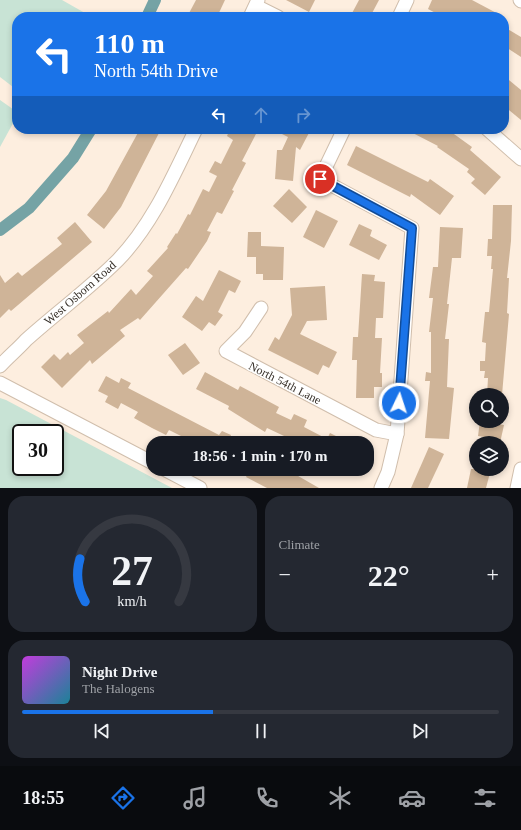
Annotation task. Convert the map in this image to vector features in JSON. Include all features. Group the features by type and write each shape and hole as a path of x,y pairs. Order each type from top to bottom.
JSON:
{"street":[{"path":"401,12 407,0"},
{"path":"255,8 265,12"},
{"name":"West Osborn Road","path":"0,366 44,324 95,282 119,258 142,230 169,185 194,134"},
{"path":"342,134 320,179 412,228 397,434 388,472 382,488"},
{"path":"493,134 521,159"},
{"name":"North 54th Lane","path":"261,308 245,332 226,351 376,430 397,434"},
{"path":"0,383 146,459"},
{"path":"517,488 521,469"},
{"path":"177,476 200,488"}],"green space":[{"path":"0,0 62,0 83,12 12,12 12,86 0,77"},
{"path":"0,100 12,108 12,125 0,147"},
{"path":"0,398 51,424 12,424 12,476 64,476 64,431 146,474 146,476 149,476 172,488 0,488"}],"building":[{"path":"196,0 225,0 219,12 190,12"},
{"path":"286,0 315,0 309,12"},
{"path":"359,0 379,0 373,12 353,12"},
{"path":"432,0 472,0 495,12 434,12 428,9"},
{"path":"509,30 521,37 521,57 509,49"},
{"path":"509,80 521,90 521,120 509,110"},
{"path":"137,134 158,134 121,207 104,229 87,215 106,191"},
{"path":"228,134 256,134 242,161 246,163 232,190 234,191 222,214 217,212 207,231 211,232 207,241 188,269 186,268 140,320 138,318 120,330 125,336 92,364 90,360 62,388 41,367 54,354 60,360 68,352 70,355 84,343 77,335 108,311 109,313 131,289 136,295 153,276 147,271 168,248 167,247 176,233 177,234 188,214 190,215 203,189 209,192 217,176 209,172 215,161 221,164 233,140 227,136"},
{"path":"282,134 308,134 300,150 296,147 293,181 275,179 277,150 282,150 288,137"},
{"path":"415,134 454,134 472,147 470,150 501,177 485,195 471,183 475,179 467,172 469,169 437,147 438,146"},
{"path":"356,146 428,182 430,179 454,196 440,215 411,194 410,197 347,165"},
{"path":"289,189 307,207 292,223 273,206"},
{"path":"493,205 512,205 511,241 507,278 509,278 507,313 509,314 503,388 487,388 488,378 484,378 485,371 480,371 480,361 485,361 486,343 482,342 485,312 489,312 493,269 491,269 492,256 487,256 488,239 492,239"},
{"path":"316,210 338,221 324,248 303,237"},
{"path":"75,222 92,242 11,311 9,309 0,318 0,275 5,283 18,272 22,276 62,244 57,238"},
{"path":"359,224 372,230 370,236 387,245 379,260 349,245"},
{"path":"440,227 463,228 461,258 452,258 447,304 449,304 445,339 449,339 447,387 454,388 449,439 425,438 430,381 425,381 426,372 431,373 431,332 429,332 433,298 429,298 433,267 438,267"},
{"path":"248,232 261,232 261,246 284,247 283,280 263,280 263,274 256,274 256,257 247,257"},
{"path":"219,270 241,281 235,293 229,290 218,312 223,315 215,326 209,322 202,331 182,317 196,296 203,301"},
{"path":"362,274 375,275 374,281 385,282 383,318 376,318 375,338 382,338 380,373 382,373 382,387 374,387 374,398 356,398 357,360 352,360 353,337 358,337"},
{"path":"325,286 327,320 307,321 300,334 337,352 329,368 323,365 318,375 268,350 275,337 279,340 292,315 290,288"},
{"path":"185,343 200,363 183,375 168,355"},
{"path":"205,372 238,390 240,386 279,407 276,413 291,420 294,414 307,420 304,427 321,436 284,436 267,428 265,432 228,409 229,406 196,389"},
{"path":"106,376 119,383 121,378 131,383 128,388 219,435 222,431 231,435 181,436 169,430 166,435 134,418 138,412 121,403 118,409 105,402 108,396 98,391"},
{"path":"479,428 503,428 502,436 478,436"},
{"path":"330,433 336,436 328,436"},
{"path":"429,447 444,454 428,488 411,488"},
{"path":"298,476 319,488 267,488 246,477"},
{"path":"470,476 489,476 486,488 467,488"}],"waterway":[{"path":"149,12 155,0"},
{"path":"0,230 29,208 73,158 88,134"}],"route":[{"path":"320,179 412,228 409,248 399,403"}]}
